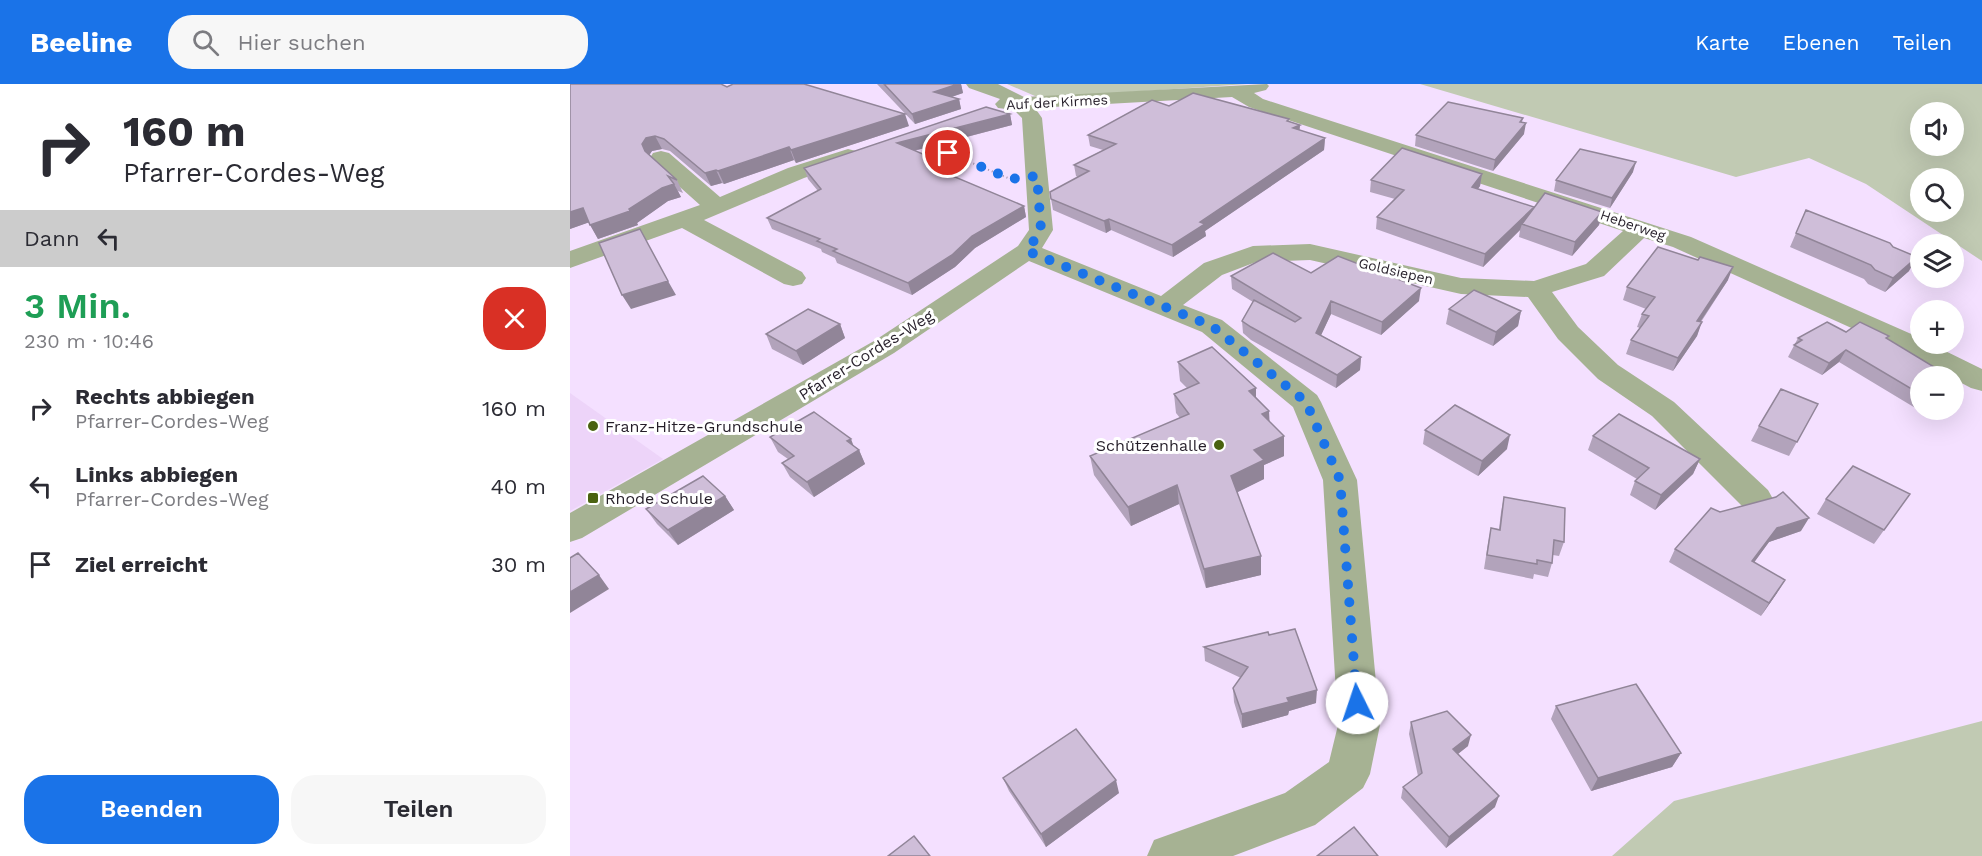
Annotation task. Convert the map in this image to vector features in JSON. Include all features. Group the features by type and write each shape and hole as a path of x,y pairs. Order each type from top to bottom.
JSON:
{"street":[{"path":"976,84 1005,94 1023,104"},
{"name":"Auf der Kirmes","path":"988,108 1236,91 1269,84"},
{"name":"Heberweg","path":"1236,91 1256,103 1682,242 1899,339 1982,381"},
{"name":"Pfarrer-Cordes-Weg","path":"570,529 884,347 1027,251 1041,230 1032,118 1023,104"},
{"path":"570,260 717,207 796,173 873,147"},
{"path":"661,158 717,207"},
{"path":"684,219 793,278"},
{"name":"Goldsiepen","path":"1164,306 1213,269 1253,254 1310,252 1461,286 1536,289 1595,270 1641,227"},
{"path":"1027,251 1212,326 1306,402 1340,480 1359,725 1348,774 1299,810 1170,856"},
{"path":"1536,289 1568,333 1608,372 1663,409 1756,499"}],"path":[{"path":"927,144 1011,179 1037,176"}],"shaded area":[{"name":"Franz-Hitze-Grundschule","path":"570,393 663,459 570,511"}],"green space":[{"path":"1007,84 1247,84 1072,96 1035,96"},
{"path":"1420,84 1982,84 1982,261 1964,249 1964,234 1941,234 1923,222 1964,222 1964,168 1910,168 1910,213 1866,184 1809,158 1736,177"},
{"path":"1982,721 1982,856 1612,856 1674,801"}],"building":[{"path":"570,84 721,84 727,87 733,84 804,84 905,114 791,150 789,147 718,171 705,173 664,139 655,136 646,138 642,144 645,151 677,180 668,176 674,184 662,188 629,209 630,211 590,225 583,208 570,212"},
{"path":"884,84 958,84 934,92 959,99 912,114"},
{"path":"1193,93 1289,119 1287,121 1300,125 1293,128 1325,138 1200,222 1205,224 1172,245 1109,219 1104,221 1051,199 1050,192 1089,171 1074,165 1116,144 1088,135 1152,100 1169,106"},
{"path":"1448,102 1523,118 1520,122 1526,123 1495,160 1416,135"},
{"path":"986,107 1010,114 897,143 953,167 943,172 1024,206 972,236 952,255 908,283 833,251 837,249 817,241 820,239 767,218 821,189 804,168"},
{"path":"1402,148 1482,174 1472,187 1534,207 1485,254 1377,217 1404,190 1371,180"},
{"path":"1580,149 1636,162 1612,198 1556,180"},
{"path":"1545,193 1602,212 1575,242 1522,224"},
{"path":"1806,210 1890,243 1893,247 1910,254 1910,263 1893,278 1875,270 1871,265 1796,233"},
{"path":"640,229 668,281 622,295 599,243"},
{"path":"1658,247 1698,260 1700,257 1733,267 1697,321 1702,322 1678,358 1631,340 1649,316 1642,314 1655,297 1627,287"},
{"path":"1273,253 1311,273 1338,256 1421,288 1382,322 1331,301 1316,333 1361,357 1337,375 1242,321 1254,300 1295,322 1301,318 1231,276"},
{"path":"1474,290 1521,311 1496,332 1449,309"},
{"path":"808,309 840,324 796,351 766,334"},
{"path":"1827,322 1846,332 1860,322 1889,336 1886,338 1932,366 1910,366 1910,388 1846,350 1829,363 1794,345 1802,340 1798,338"},
{"path":"1212,347 1256,388 1249,391 1269,411 1262,414 1284,436 1254,450 1264,460 1231,476 1261,556 1204,569 1177,485 1128,507 1090,456 1189,414 1174,394 1199,383 1178,362"},
{"path":"1781,389 1818,404 1797,442 1759,426"},
{"path":"1455,405 1510,435 1482,461 1425,430"},
{"path":"814,412 851,439 847,441 859,450 807,482 782,463 794,456 770,437"},
{"path":"1619,414 1700,459 1661,495 1635,481 1649,468 1593,436"},
{"path":"1853,466 1910,494 1884,530 1826,499"},
{"path":"703,476 725,496 668,530 646,509"},
{"path":"1783,492 1809,518 1777,528 1752,561 1785,580 1769,603 1675,549 1711,508 1720,512 1776,497"},
{"path":"1504,497 1565,508 1564,542 1554,540 1552,563 1537,560 1537,564 1487,555 1491,528 1500,530"},
{"path":"578,553 599,575 570,592 570,558"},
{"path":"1295,629 1317,690 1287,698 1289,702 1242,714 1233,688 1248,667 1204,647 1268,632 1269,635"},
{"path":"1636,684 1681,753 1598,778 1556,706"},
{"path":"1447,711 1471,735 1453,749 1499,796 1449,837 1403,787 1422,773 1411,722"},
{"path":"1076,729 1116,780 1041,834 1003,778"},
{"path":"1354,827 1378,856 1317,856"},
{"path":"914,836 930,856 888,856"}],"place":[{"name":"Franz-Hitze-Grundschule","path":"593,426"},
{"name":"Schützenhalle","path":"1219,445"},
{"name":"Rhode Schule","path":"593,498"}],"route":[{"path":"948,153 1011,179 1037,176 1041,230 1027,251 1212,326 1306,402 1340,480 1357,703"}]}
